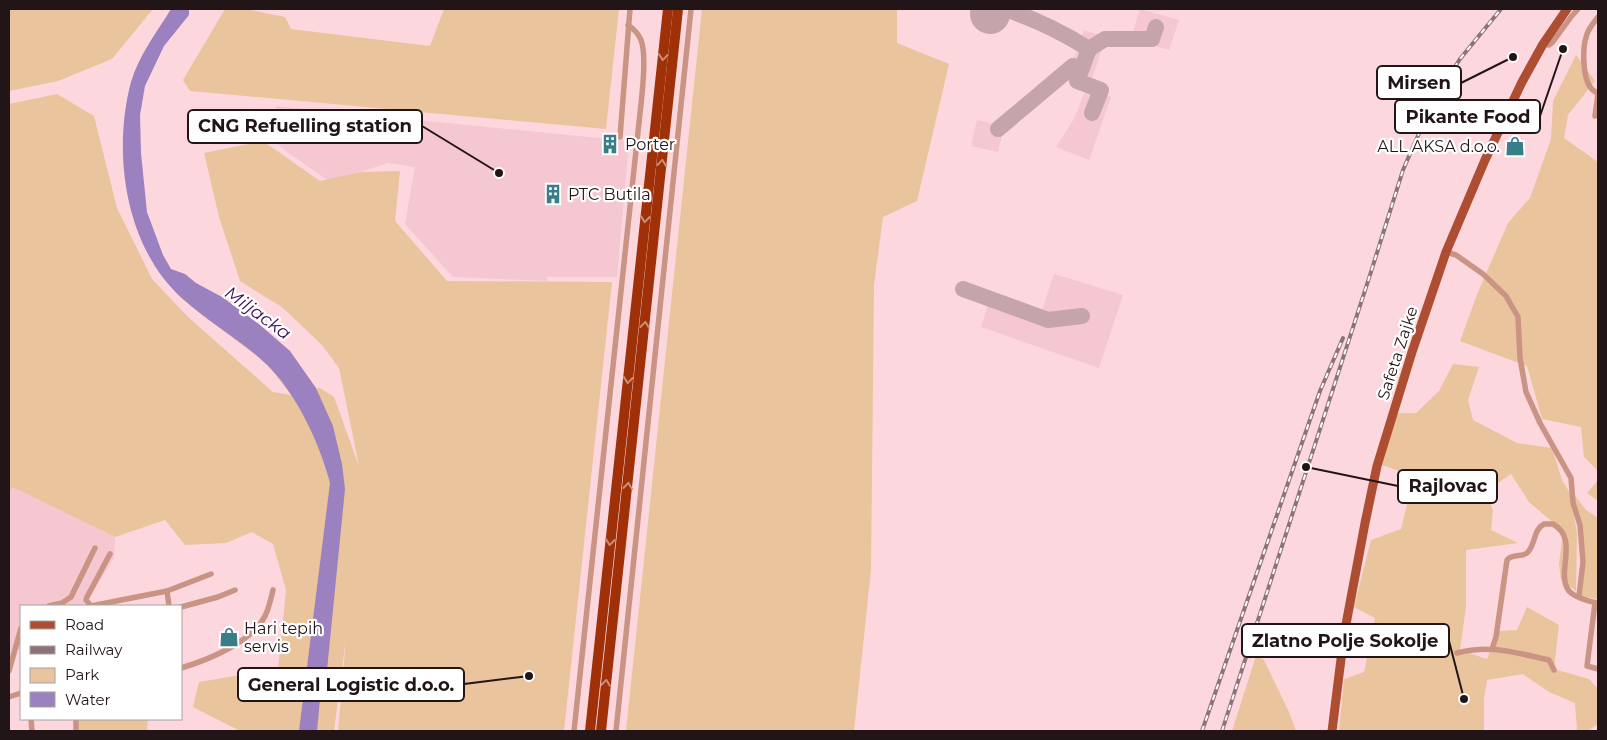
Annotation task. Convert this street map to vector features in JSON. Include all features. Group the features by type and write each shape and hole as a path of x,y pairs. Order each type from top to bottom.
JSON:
{"highway":[{"path":"590,731 668,9"},
{"path":"601,731 678,9"}],"main road":[{"name":"Safeta Zajke","path":"1332,731 1344,635 1377,466 1409,360 1446,252 1487,155 1522,82 1543,44 1567,9"}],"street":[{"path":"620,138 630,9"},
{"path":"616,731 691,9"},
{"path":"1543,44 1549,45 1552,43 1578,9"},
{"path":"1594,116 1598,94 1592,90 1584,72 1588,32 1598,17"},
{"path":"574,731 644,57 643,48 637,33 628,25"},
{"path":"1446,252 1456,255 1484,274 1506,296 1518,317 1520,358 1526,392 1540,424 1571,478 1573,503 1580,525 1583,562 1579,596"},
{"path":"1492,649 1496,637 1507,560 1512,556 1525,555 1540,526 1548,523 1553,524 1563,533 1567,553 1565,565 1569,591 1597,603 1586,666 1598,669"},
{"path":"53,605 62,603 71,597 95,548"},
{"path":"89,605 86,600 87,597 110,554"},
{"path":"96,605 168,592 211,574"},
{"path":"182,607 218,597 235,590"},
{"path":"182,668 240,643 262,621 273,590"},
{"path":"168,592 169,605"},
{"path":"9,671 20,632"},
{"path":"1457,653 1474,648 1492,649 1549,660 1554,670"}],"shaded area":[{"path":"1140,9 1179,20 1169,50 1131,38"},
{"path":"1084,30 1106,37 1089,88 1066,80"},
{"path":"1086,89 1111,97 1089,160 1056,147 1074,119"},
{"path":"276,106 629,141 617,277 547,277 547,281 453,277 405,224 415,167 388,163 330,182 283,149 273,139"},
{"path":"977,120 1004,126 998,152 971,146"},
{"path":"1054,274 1123,295 1099,368 981,327 991,296 1041,313"},
{"path":"13,486 115,537 114,558 85,605 20,605 20,650 17,650 9,671 9,492"}],"green space":[{"path":"9,9 153,9 112,59 58,81 9,91"},
{"path":"225,9 245,9 285,17 291,29 430,46 444,9 619,9 606,129 190,91 183,80"},
{"path":"702,9 897,9 897,43 949,64 917,201 883,217 874,285 871,570 854,731 626,731"},
{"path":"1576,55 1595,81 1568,115 1564,138 1598,162 1598,471 1584,457 1581,427 1542,419 1527,366 1460,341 1478,292 1508,223 1530,198 1551,139 1553,101"},
{"path":"57,94 94,116 117,208 152,279 188,317 273,392 291,395 267,364 182,299 172,288 303,390 320,388 334,397 359,466 339,368 322,345 283,308 240,281 219,217 204,153 263,141 320,181 361,172 400,171 395,221 447,281 612,282 564,731 338,731 346,639 334,731 240,731 193,707 199,682 278,669 286,590 273,544 252,532 226,543 185,545 165,520 115,537 13,487 9,492 9,104"},
{"path":"1453,364 1479,367 1468,400 1473,420 1517,443 1552,448 1562,480 1570,493 1577,533 1576,591 1561,580 1559,564 1563,531 1529,502 1511,474 1485,492 1493,510 1491,530 1518,543 1466,550 1466,607 1460,650 1487,659 1498,631 1517,630 1527,607 1559,625 1554,669 1589,679 1598,689 1598,724 1587,731 1577,731 1575,703 1549,692 1523,674 1487,680 1484,698 1484,731 1339,731 1344,679 1364,672 1375,618 1354,607 1371,540 1401,529 1414,476 1382,465 1397,413 1416,413 1439,391"},
{"path":"1598,480 1598,501 1587,493"},
{"path":"1573,493 1586,510 1598,518 1598,599 1579,596 1583,562"},
{"path":"1256,656 1264,660 1296,731 1232,731"},
{"path":"78,720 148,720 147,731 78,731"}],"water":[{"path":"171,9 189,9 189,15 164,46 145,86 140,115 141,153 147,212 163,255 171,269 185,274 196,283 222,297 260,325 290,351 316,388 333,426 342,464 345,489 327,670 320,699 317,731 299,731 330,483 326,468 306,419 277,376 256,355 193,308 163,278 148,254 136,227 128,198 123,139 125,110 131,82 143,53"}],"taxiway":[{"path":"998,129 1073,66 1082,68 1089,49 1048,26 1005,9"},
{"path":"1089,49 1105,39 1152,39 1156,27"},
{"path":"1082,68 1077,81 1101,90 1092,113"},
{"path":"963,289 1048,320 1082,316"}],"runway":[{"path":"990,14 992,9"}],"railway":[{"path":"1222,731 1403,170 1433,101 1460,59 1501,9"},
{"path":"1202,731 1320,391 1343,338"}],"place":[{"name":"Pikante Food","path":"1563,49"},
{"name":"Mirsen","path":"1513,57"},
{"name":"Porter","path":"610,144"},
{"name":"ALL AKSA d.o.o.","path":"1515,146"},
{"name":"CNG Refuelling station","path":"499,173"},
{"name":"PTC Butila","path":"553,194"},
{"name":"Rajlovac","path":"1306,467"},
{"name":"Hari tepih servis","path":"229,637"},
{"name":"General Logistic d.o.o.","path":"529,676"},
{"name":"Zlatno Polje Sokolje","path":"1464,699"}],"water label":[{"name":"Miljacka","path":"258,313"}]}
